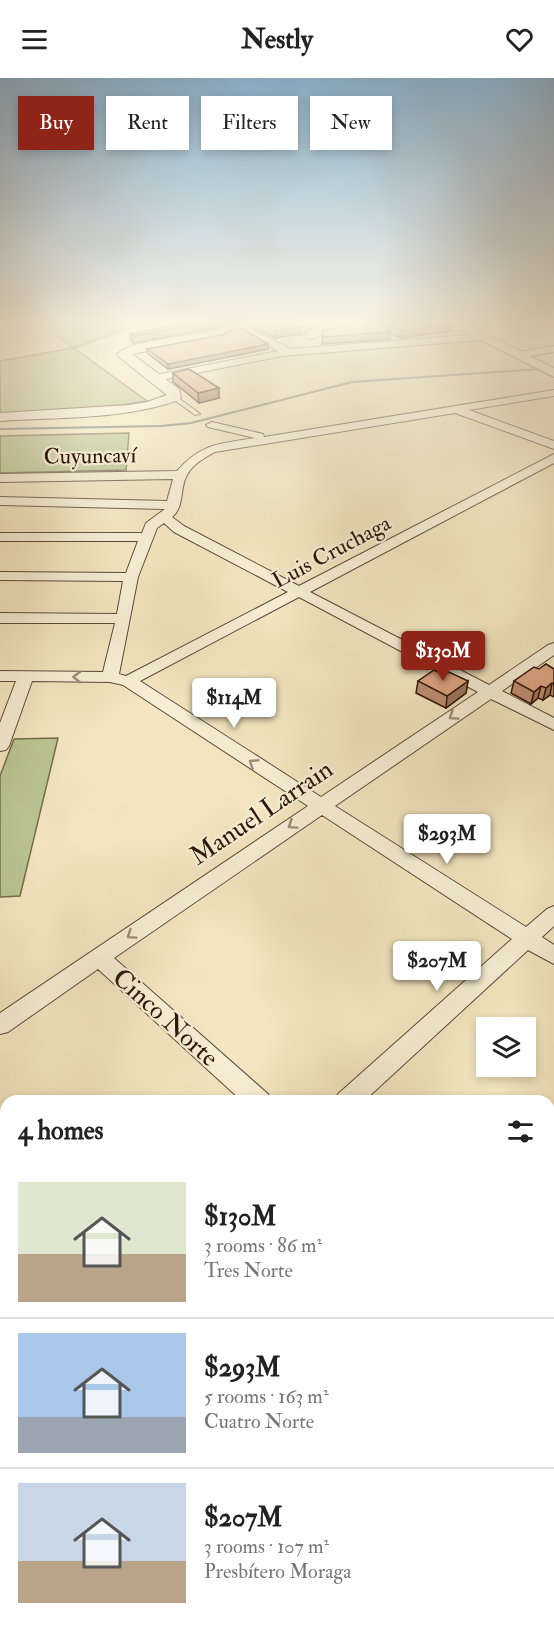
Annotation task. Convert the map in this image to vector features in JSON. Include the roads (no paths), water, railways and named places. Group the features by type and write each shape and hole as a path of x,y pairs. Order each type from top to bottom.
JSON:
{"street":[{"path":"110,677 131,577 153,524 171,513 180,475 194,459 206,452 274,438 539,395"},
{"name":"Cuyuncaví","path":"0,417 129,409 149,406 174,397"},
{"path":"453,409 554,444"},
{"path":"212,425 231,431 274,438"},
{"name":"Luis Cruchaga","path":"128,681 554,458"},
{"name":"Cuyuncaví","path":"0,478 180,475"},
{"path":"0,501 173,505"},
{"path":"165,518 179,529 554,725"},
{"path":"0,537 147,537"},
{"path":"0,576 131,577"},
{"path":"0,618 124,618"},
{"name":"Manuel Larrain","path":"0,1025 554,648"},
{"path":"0,676 110,677 128,681 554,956"},
{"path":"0,745 26,676"},
{"path":"354,1095 554,914"},
{"name":"Cinco Norte","path":"99,957 253,1095"}],"lane":[{"path":"174,397 197,414"}],"waterway":[{"path":"0,429 161,426 191,423 299,395"}]}
